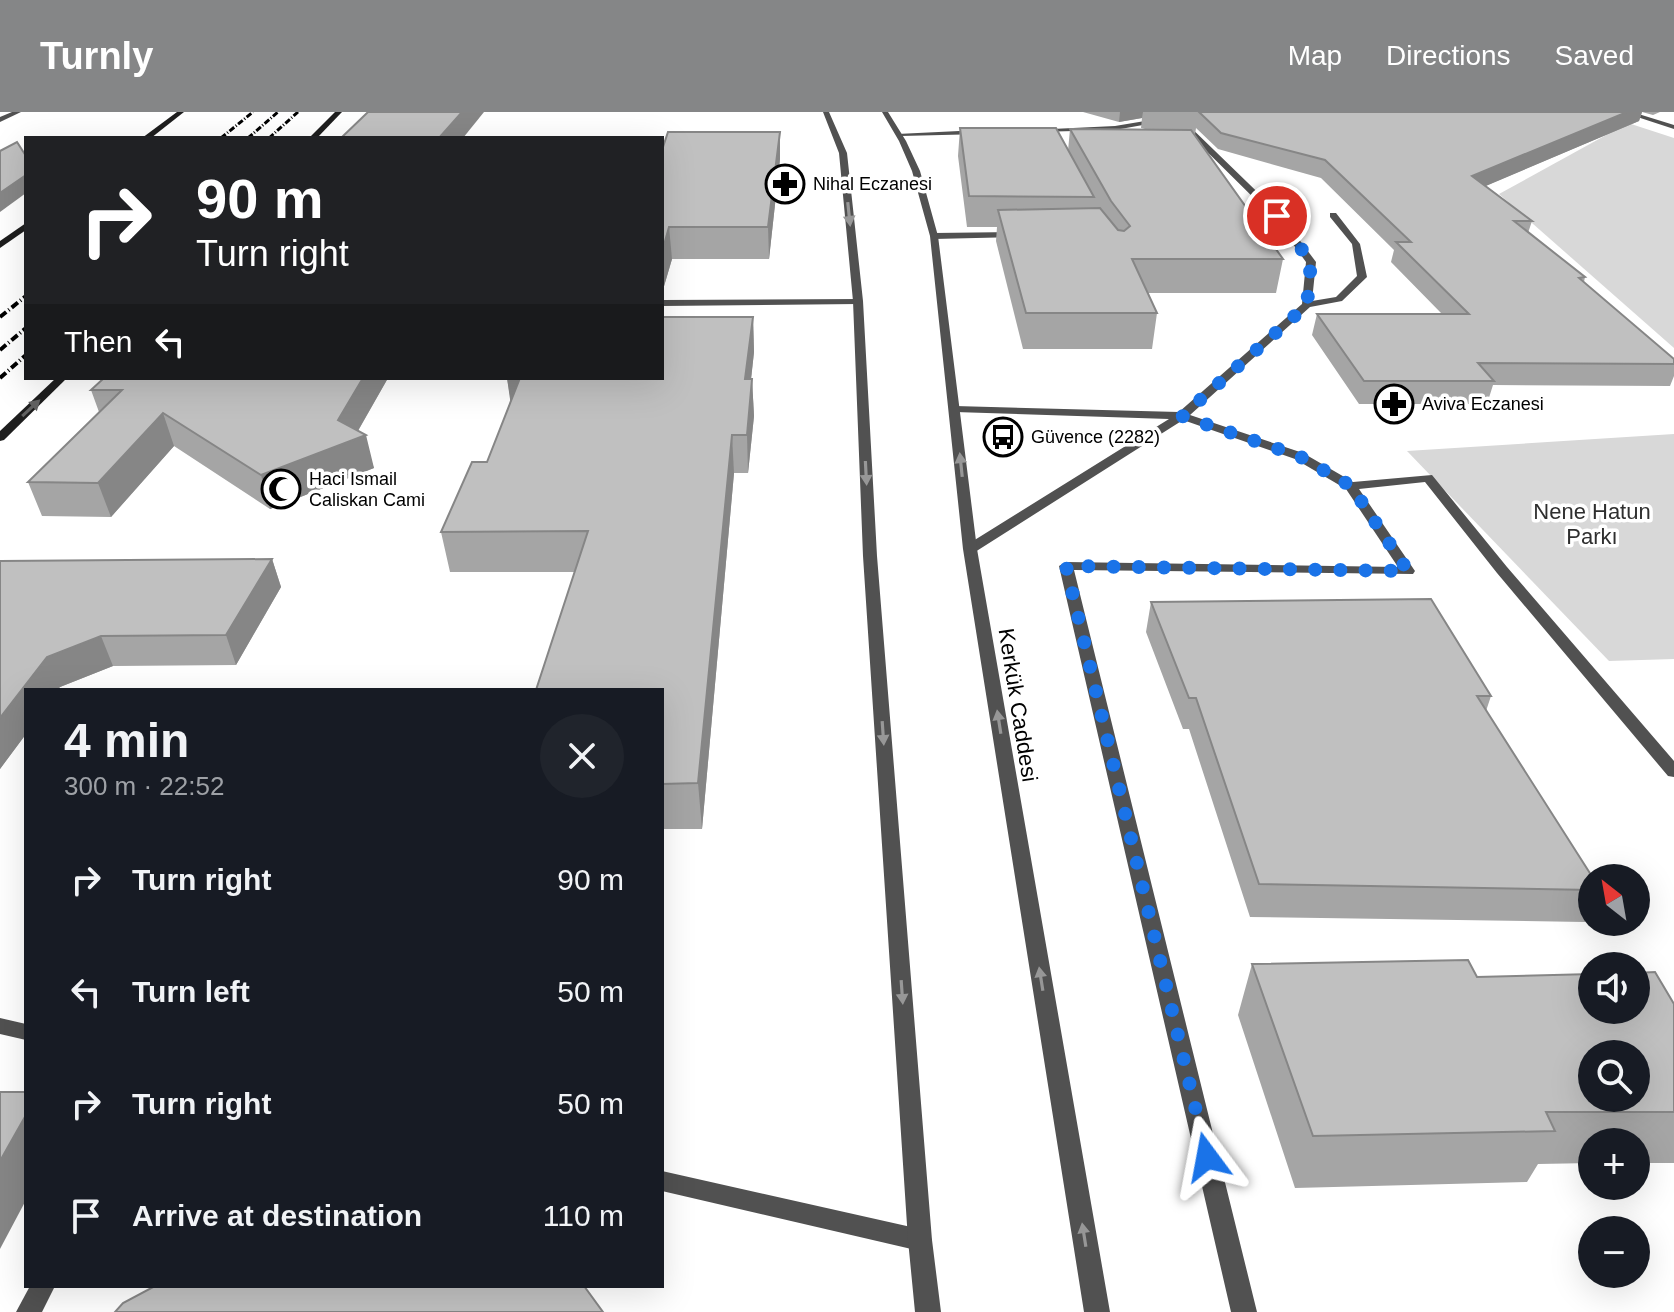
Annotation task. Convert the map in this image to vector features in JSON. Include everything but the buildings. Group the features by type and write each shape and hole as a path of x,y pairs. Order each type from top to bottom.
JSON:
{"main road":[{"path":"149,136 181,112"},
{"path":"315,136 339,112"},
{"path":"0,245 24,227"},
{"path":"0,437 60,380"}],"street":[{"path":"0,120 18,112"},
{"path":"826,112 843,153 858,301 870,556 920,1240 928,1312"},
{"name":"Kerkük Caddesi","path":"885,112 901,134 924,190 934,236 970,549 1097,1312"},
{"path":"1032,130 1115,128 1196,112"},
{"path":"1625,112 1674,127"},
{"path":"1176,117 1277,216 1311,262 1307,305"},
{"path":"1046,130 1053,143"},
{"path":"901,134 988,132"},
{"path":"970,549 1182,416 1307,305 1339,299 1362,277 1356,244 1333,215"},
{"path":"934,236 1025,235"},
{"path":"664,303 858,301"},
{"path":"955,409 1182,416 1299,456 1351,486 1408,571 1066,566 1244,1312"},
{"path":"1351,486 1428,478 1674,772"},
{"path":"0,1026 24,1032"},
{"path":"664,1181 920,1240"},
{"path":"29,1312 42,1288"}],"green space":[{"path":"1628,123 1674,138 1674,348 1499,194"},
{"name":"Nene Hatun Parkı","path":"1674,434 1674,659 1609,661 1407,451"}],"railway":[{"path":"223,136 253,112"},
{"path":"250,136 278,112"},
{"path":"271,136 298,112"},
{"path":"0,317 24,298"},
{"path":"0,350 24,330"},
{"path":"0,378 24,357"}],"place":[{"name":"Nihal Eczanesi","path":"785,184"},
{"name":"Aviva Eczanesi","path":"1394,404"},
{"name":"Güvence (2282)","path":"1003,437"},
{"name":"Haci Ismail Caliskan Cami","path":"281,489"}],"route":[{"path":"1207,1157 1066,566 1408,571 1351,486 1299,456 1182,416 1307,305 1311,262 1277,216"}]}
